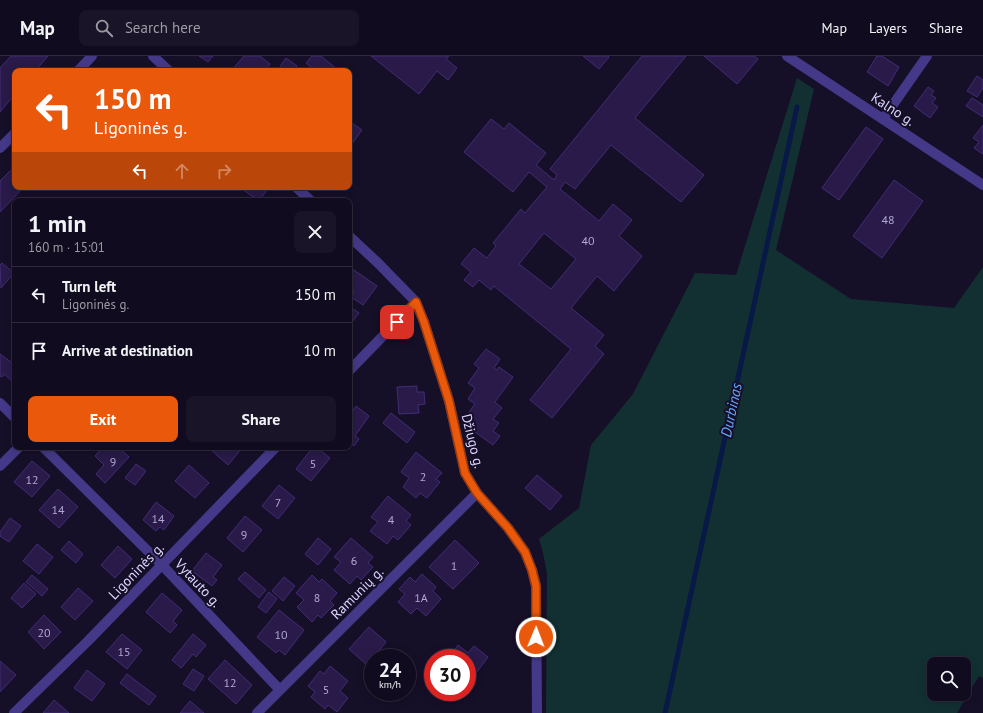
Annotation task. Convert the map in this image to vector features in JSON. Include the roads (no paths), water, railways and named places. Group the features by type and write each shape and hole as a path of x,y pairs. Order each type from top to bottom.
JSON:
{"street":[{"path":"81,68 92,56"},
{"path":"153,56 166,68"},
{"name":"Kalno g.","path":"787,56 983,185"},
{"path":"883,119 927,56"},
{"path":"0,148 12,137"},
{"path":"299,190 308,198"},
{"name":"Džiugo g.","path":"352,239 416,302 424,322 449,401 465,473 477,493 508,528 525,552 532,570 536,586 536,713"},
{"path":"352,368 416,302"},
{"path":"0,403 12,415"},
{"path":"0,466 16,450"},
{"name":"Vytauto g.","path":"47,450 162,565 280,690"},
{"name":"Ligoninės g.","path":"14,713 88,641 273,450"},
{"name":"Ramunių g.","path":"257,713 477,493"}],"waterway":[{"name":"Durbinas","path":"665,713 797,107"}]}
